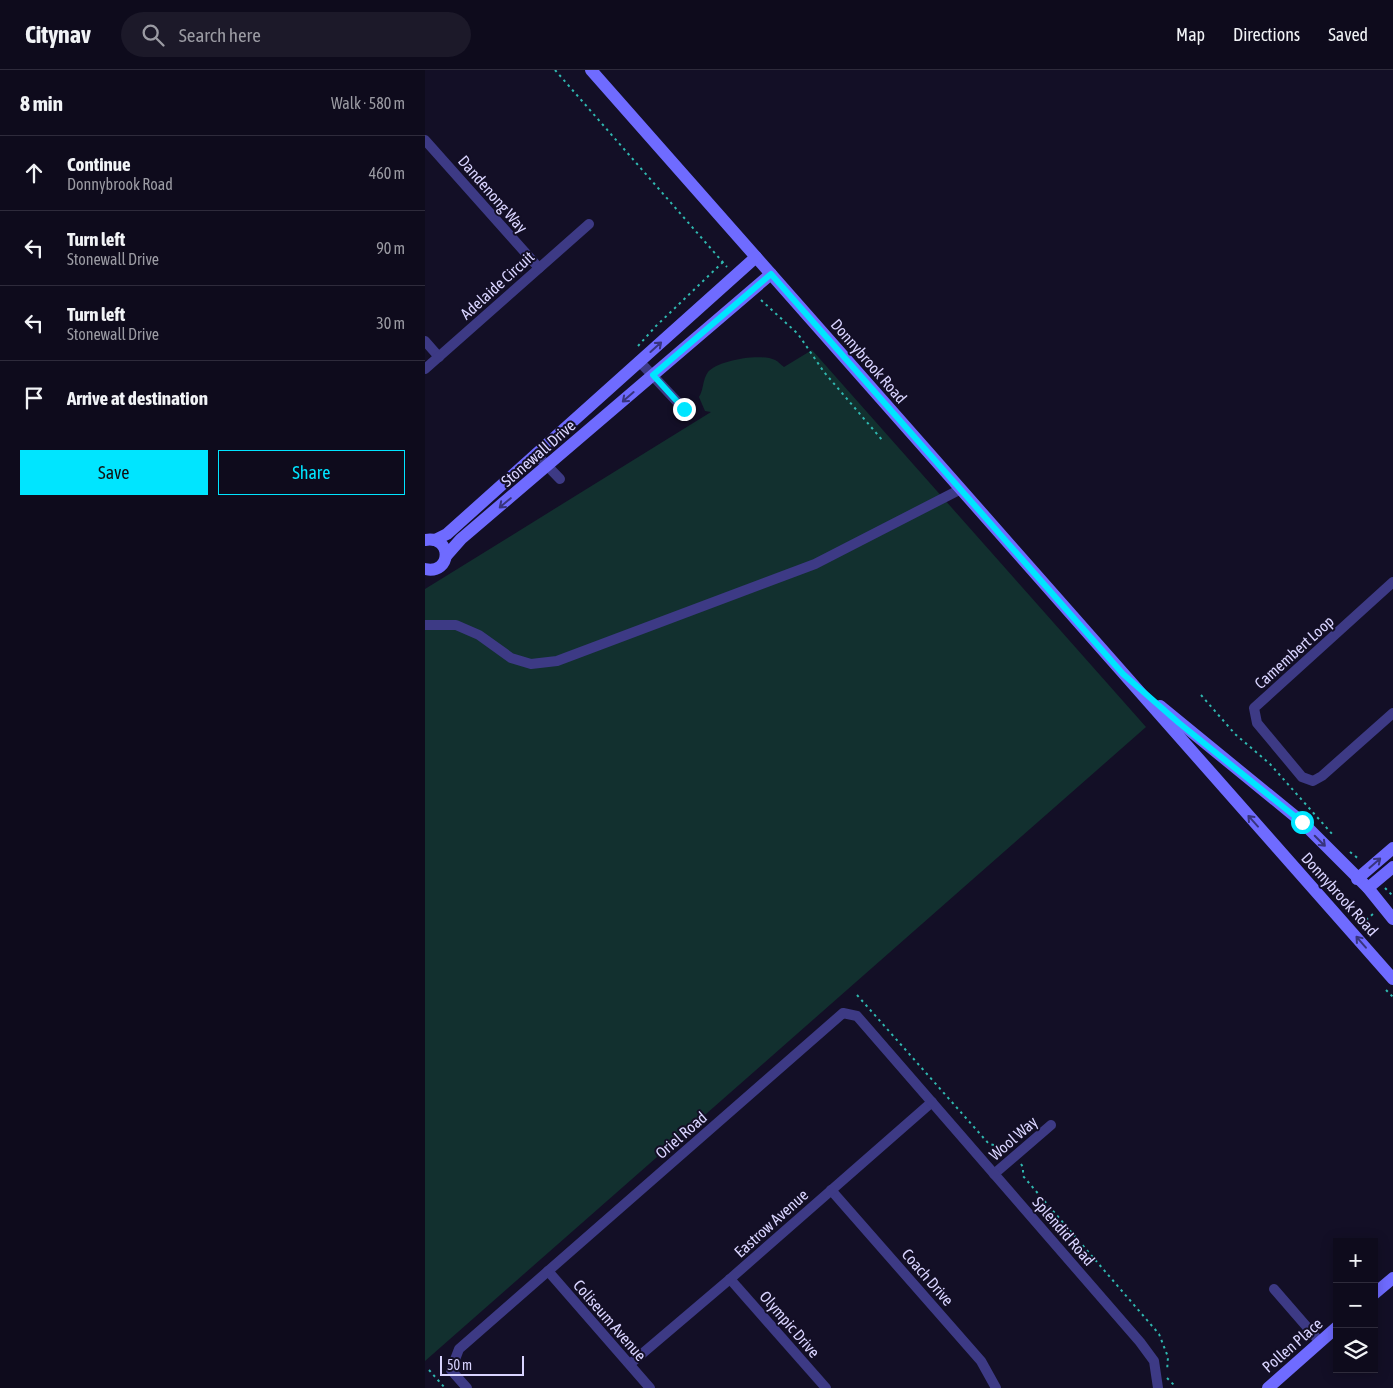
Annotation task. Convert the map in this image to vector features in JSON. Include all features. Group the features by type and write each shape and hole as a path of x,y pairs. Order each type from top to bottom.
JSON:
{"main road":[{"name":"Donnybrook Road","path":"591,70 1393,979"},
{"name":"Stonewall Drive","path":"428,540 447,534 756,257"},
{"name":"Stonewall Drive","path":"426,570 433,570 442,566 446,556 461,539 771,274"},
{"path":"428,540 443,546 446,556"},
{"name":"Donnybrook Road","path":"1123,674 1179,723 1302,822 1357,879 1373,884 1382,906 1393,919"},
{"path":"1357,879 1393,848"},
{"path":"1373,884 1393,867"},
{"path":"1378,1291 1393,1278"},
{"name":"Pollen Place","path":"1268,1388 1336,1328"}],"street":[{"name":"Dandenong Way","path":"425,140 539,268"},
{"name":"Adelaide Circuit","path":"425,370 589,224"},
{"path":"425,342 439,357"},
{"path":"639,361 684,409"},
{"path":"536,454 560,479"},
{"path":"425,625 456,625 479,635 511,658 531,664 557,661 815,564 961,490"},
{"name":"Camembert Loop","path":"1393,582 1254,708 1257,723 1303,777 1313,782 1393,713"},
{"name":"Oriel Road","path":"467,1388 451,1370 459,1348 843,1013 857,1016 932,1102"},
{"name":"Splendid Road","path":"932,1102 1140,1342 1154,1361 1157,1388"},
{"name":"Eastrow Avenue","path":"630,1364 731,1279 932,1102"},
{"name":"Wool Way","path":"994,1174 1051,1124"},
{"name":"Coach Drive","path":"831,1190 981,1361 996,1388"},
{"name":"Coliseum Avenue","path":"548,1271 650,1388"},
{"name":"Olympic Drive","path":"731,1279 826,1388"},
{"path":"1274,1289 1321,1342"}],"path":[{"path":"555,70 735,276"},
{"path":"750,292 769,306 798,334 823,372 883,441"},
{"path":"1201,695 1235,734 1270,764 1333,834"},
{"path":"1345,849 1355,855 1368,870"},
{"path":"1352,932 1393,896 1373,884"},
{"path":"857,995 989,1144 1009,1148 1023,1167 1023,1176 1159,1334 1168,1357 1167,1378 1174,1385 1173,1388"},
{"path":"429,1370 445,1388"}],"green space":[{"path":"812,350 1146,727 425,1361 425,589 711,412 705,411 699,397 706,375 713,368 730,361 760,357 775,360 784,367"}],"route":[{"path":"684,409 653,375 771,274 1123,674 1179,723 1302,822"}]}
